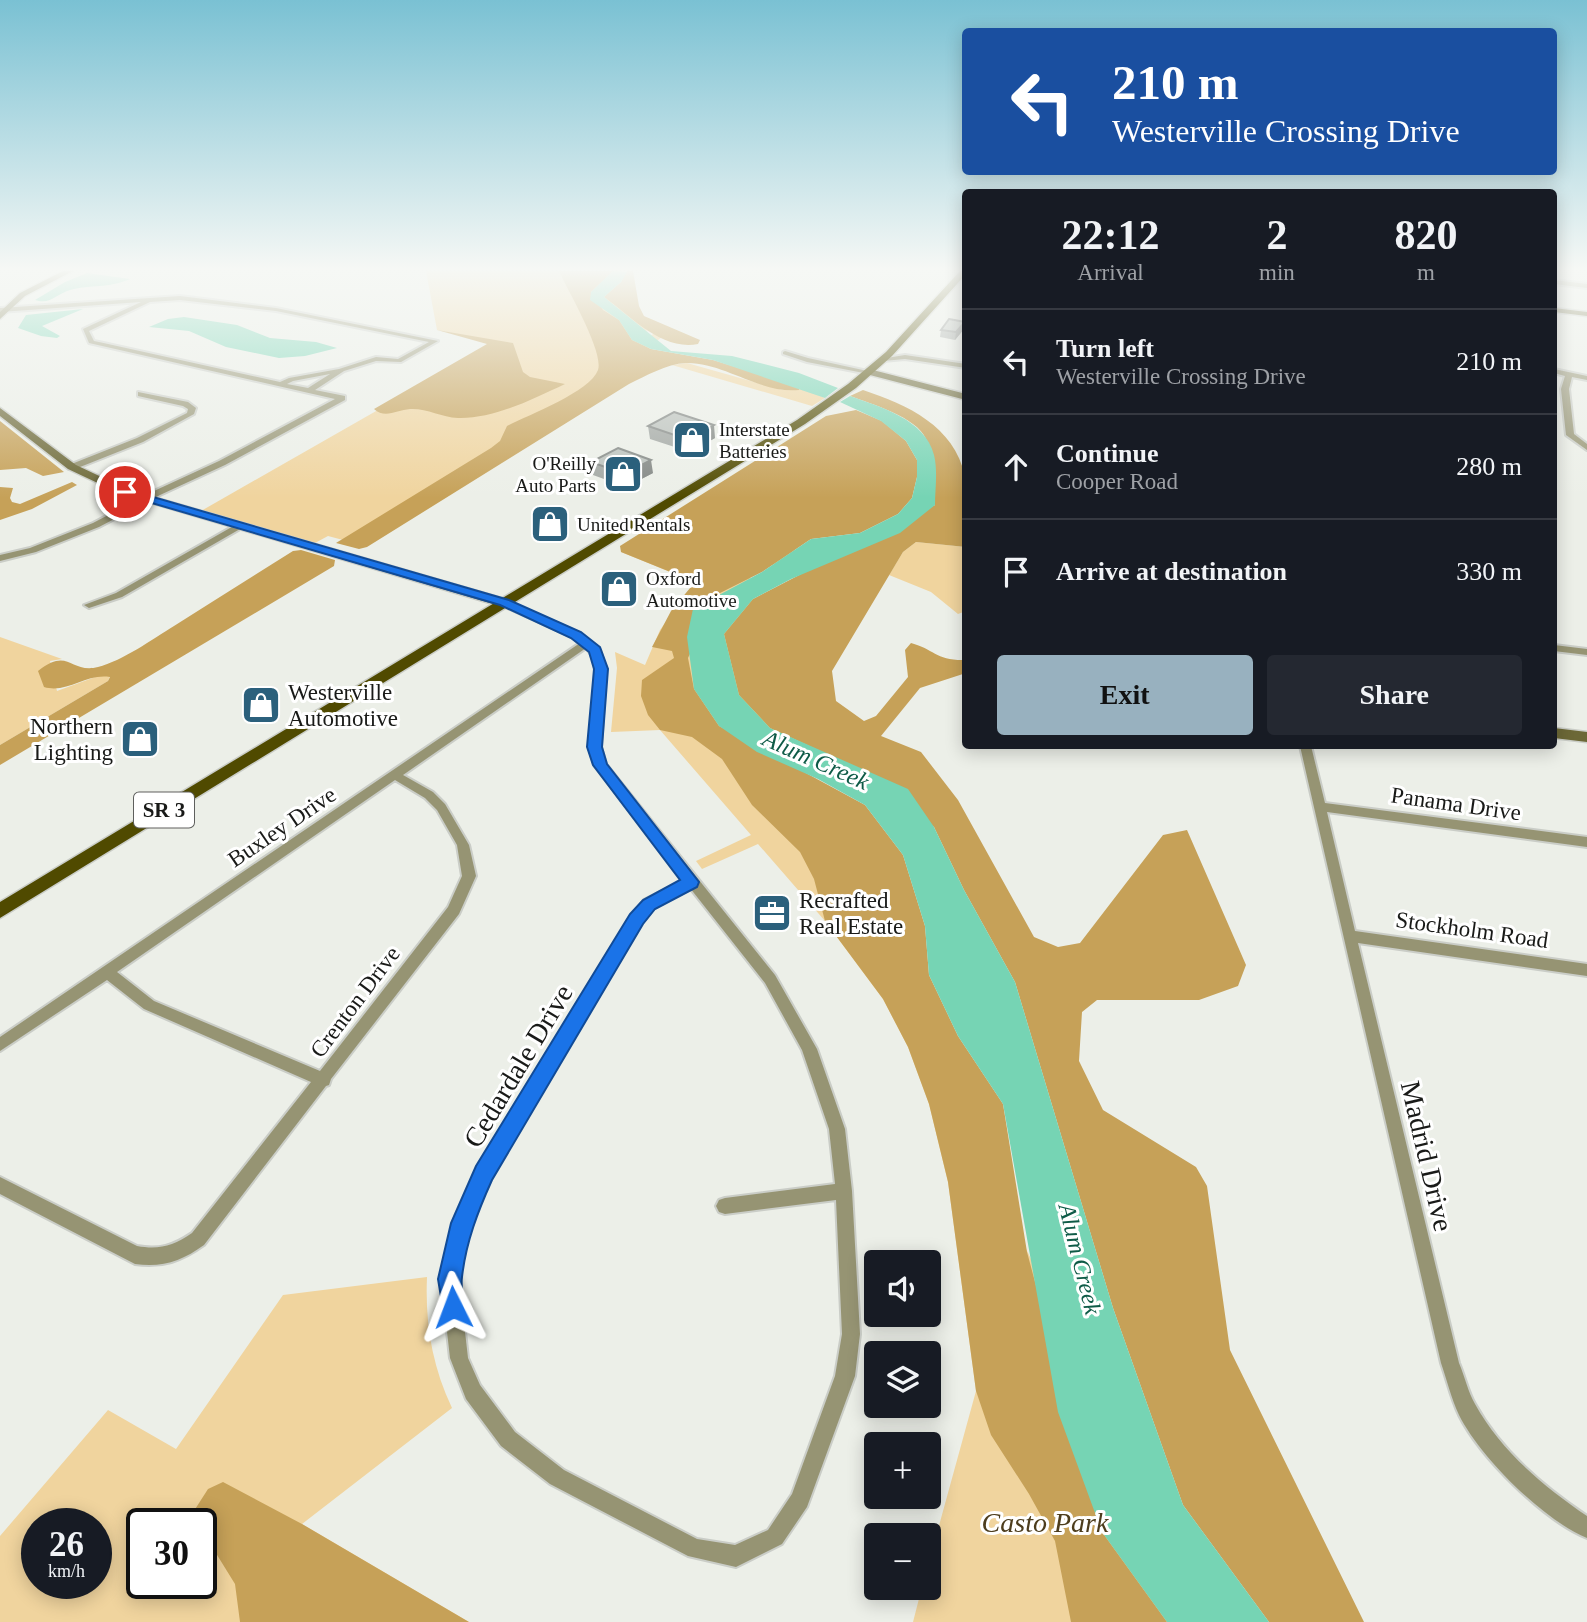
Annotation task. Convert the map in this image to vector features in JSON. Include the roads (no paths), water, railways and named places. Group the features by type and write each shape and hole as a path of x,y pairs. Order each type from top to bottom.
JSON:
{"main road":[{"name":"SR 3","path":"0,911 825,406 869,372 894,347"}],"street":[{"path":"0,558 52,544 96,525 222,463 342,398 111,347"},
{"path":"283,383 291,379 342,370 376,359 398,361 424,347"},
{"path":"899,347 901,351 915,358"},
{"path":"785,353 962,396"},
{"path":"883,359 915,358 962,365"},
{"path":"310,390 342,370"},
{"path":"1557,372 1587,378"},
{"path":"1569,375 1565,389 1570,435 1587,448"},
{"path":"72,467 140,440 190,414 192,408 185,404 141,394"},
{"path":"0,411 72,467 145,499 504,603 576,635 587,643"},
{"path":"89,605 119,595 237,527"},
{"name":"Buxley Drive","path":"0,1045 587,643"},
{"name":"Cedardale Drive","path":"587,643 595,650 601,669 595,747 600,765 769,979 808,1049 837,1129 844,1191 851,1334 845,1376 800,1500 775,1537 736,1556 695,1549 557,1477 508,1439 472,1392 459,1358 450,1279 462,1223 484,1173 636,919 649,904 691,882"},
{"path":"1557,648 1587,652"},
{"path":"1557,733 1587,737"},
{"name":"Madrid Drive","path":"1306,749 1442,1337 1467,1409 1508,1464 1546,1502 1587,1528"},
{"name":"Crenton Drive","path":"0,1185 135,1255 156,1259 182,1251 210,1225 454,910 470,876 463,845 441,807 429,795 395,775"},
{"name":"Panama Drive","path":"1320,807 1587,842"},
{"name":"Stockholm Road","path":"1350,936 1587,970"},
{"path":"107,972 149,1005 324,1080"},
{"path":"725,1206 844,1191"}],"water":[{"path":"226,347 337,348 305,356 279,358"},
{"path":"646,347 666,347 671,351 732,356 799,373 838,388 825,398 713,360"},
{"name":"Alum Creek","path":"850,396 900,416 921,432 934,455 935,505 900,533 791,579 753,599 724,634 739,695 770,728 908,789 934,827 964,890 1015,982 1113,1308 1183,1505 1269,1622 1167,1622 1102,1532 1058,1412 1003,1104 958,1036 929,975 925,926 903,855 865,805 818,779 757,752 719,726 694,689 687,637 693,609 762,572 811,539 860,533 898,514 912,498 917,477 917,460 906,441 881,421 840,402"}],"place":[{"name":"Interstate Batteries","path":"692,440"},
{"name":"O'Reilly Auto Parts","path":"623,474"},
{"name":"United Rentals","path":"550,524"},
{"name":"Oxford Automotive","path":"619,589"},
{"name":"Westerville Automotive","path":"261,705"},
{"name":"Northern Lighting","path":"140,739"},
{"name":"Recrafted Real Estate","path":"772,913"}],"park label":[{"name":"Casto Park","path":"1045,1522"}]}
